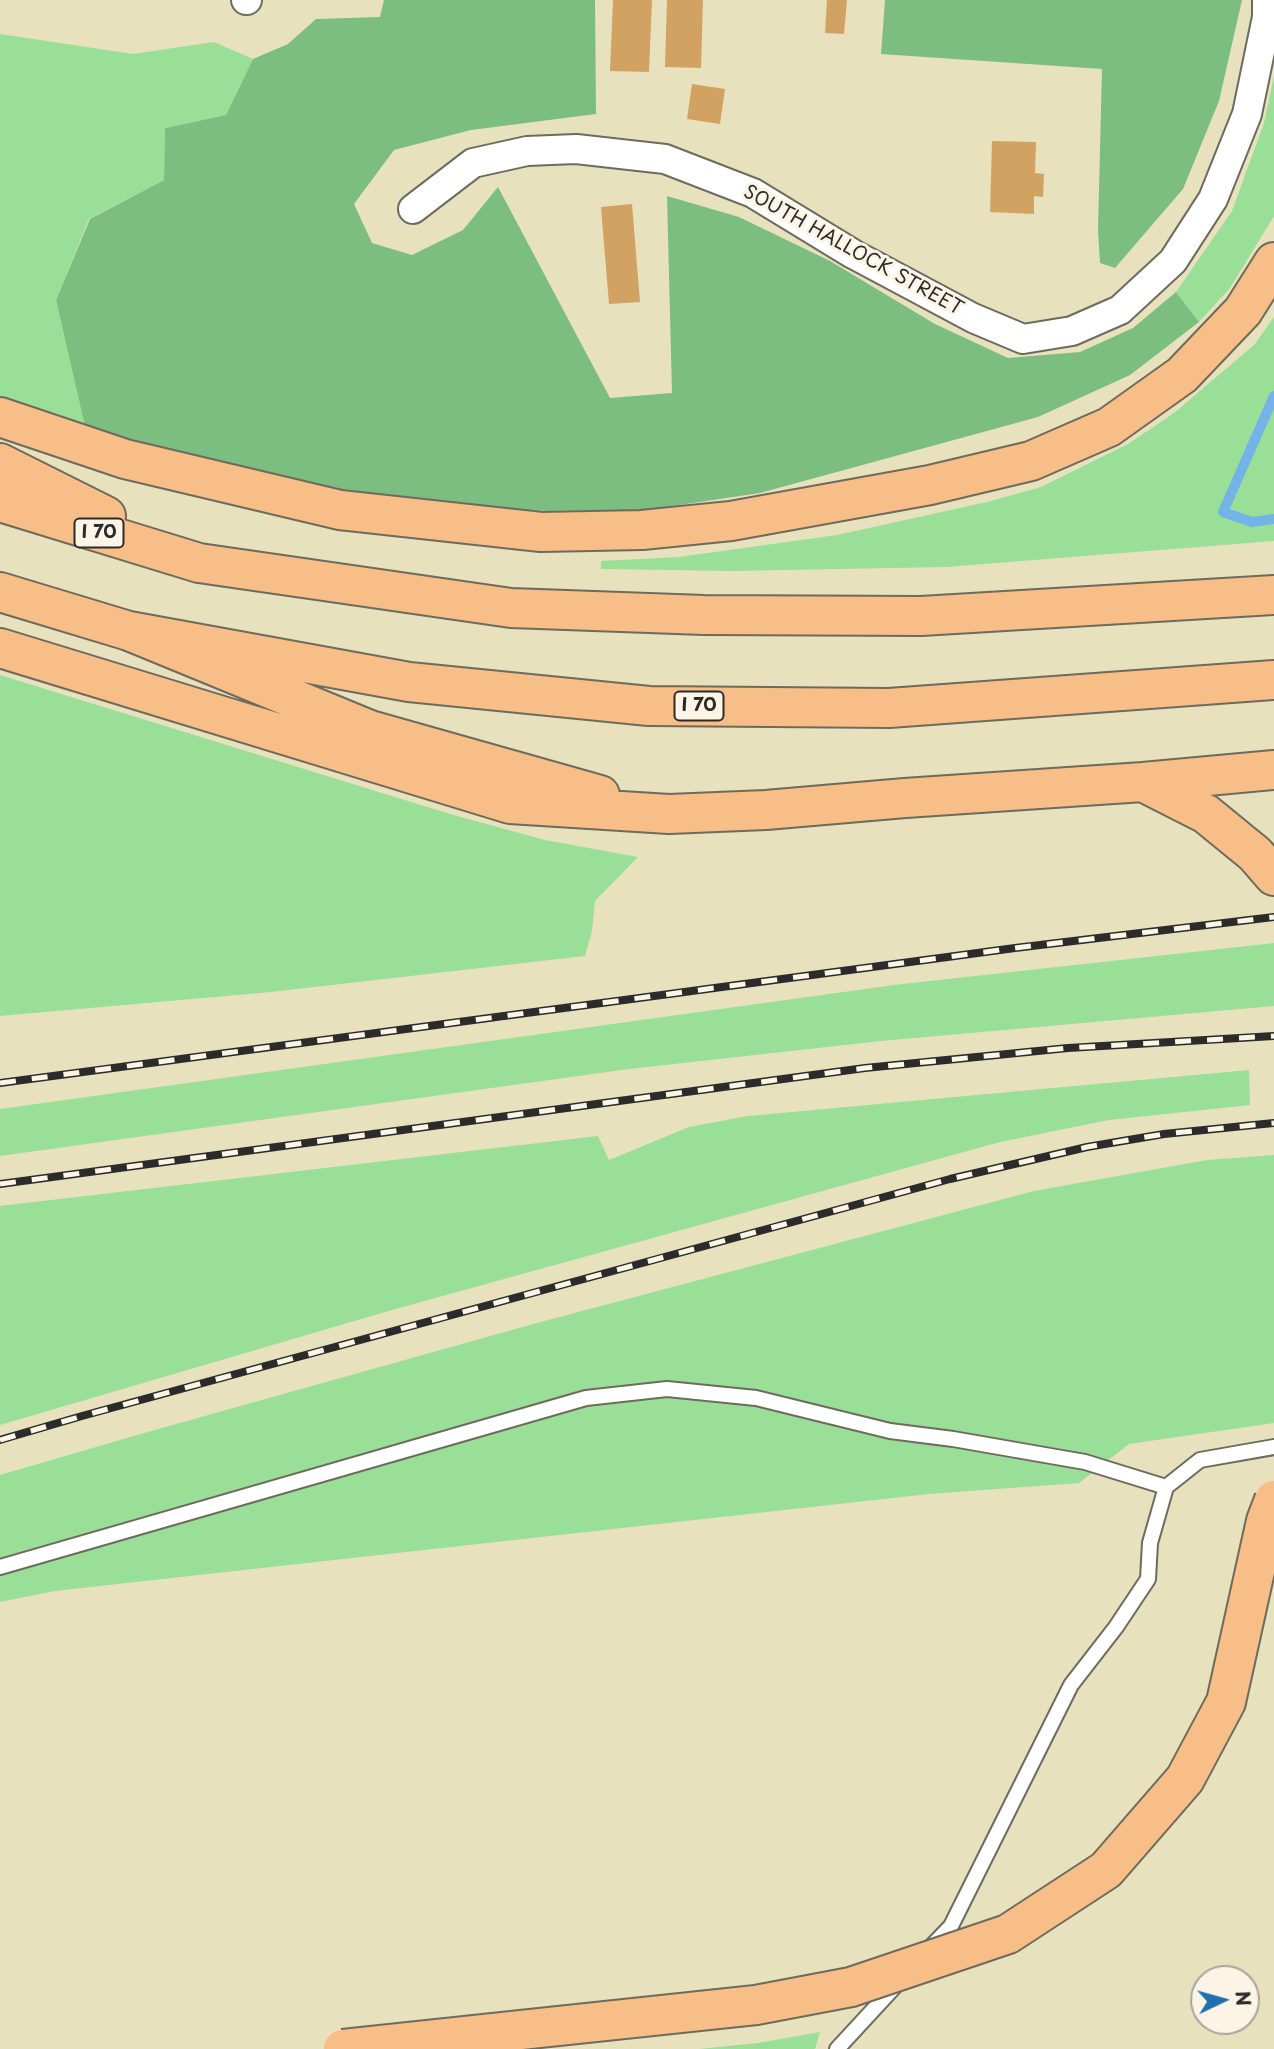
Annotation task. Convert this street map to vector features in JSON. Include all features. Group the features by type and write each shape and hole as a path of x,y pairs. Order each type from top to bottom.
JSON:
{"highway":[{"path":"0,417 125,459 340,510 541,532 642,530 731,521 930,485 1031,461 1109,427 1182,374 1243,311 1274,261"},
{"path":"0,463 199,563"},
{"name":"I 70","path":"0,502 199,563 511,608 704,615 921,616 1274,595"},
{"name":"I 70","path":"0,592 129,631 409,682 649,706 889,708 1274,680"},
{"path":"129,631 369,730 669,814"},
{"path":"0,648 510,804 669,814 766,810 1143,782 1274,769"},
{"path":"1143,782 1206,814 1255,853 1274,876"},
{"path":"343,2049 756,2005 852,1987 1009,1934 1107,1870 1185,1779 1226,1702 1266,1521 1274,1500"}],"street":[{"name":"SOUTH HALLOCK STREET","path":"413,209 473,163 527,151 576,149 665,159 753,193 865,260 972,318 1023,339 1072,331 1120,310 1173,261 1213,199 1247,114 1267,16 1267,0"}],"lane":[{"path":"0,1567 586,1398 667,1389 756,1398 890,1431 1085,1462 1166,1487"},
{"path":"837,2049 951,1926 1071,1685 1116,1627 1148,1579 1150,1543 1166,1487 1200,1460 1274,1447"}],"green space":[{"path":"384,0 595,0 596,114 471,130 394,150 354,204 372,243 412,255 463,230 498,187 610,398 672,393 667,196 739,217 830,261 935,324 1008,358 1080,352 1133,328 1176,292 1199,322 1130,375 1038,417 760,493 646,510 549,511 438,507 327,491 86,431 56,300 90,219 164,180 165,128 226,115 253,59 288,44 316,19 380,17"},
{"path":"885,0 1242,0 1219,101 1183,189 1115,268 1100,263 1098,230 1102,69 881,54"},
{"path":"0,34 133,54 214,42 253,59 226,115 165,128 164,180 89,219 56,300 86,431 0,399"},
{"path":"1274,76 1274,216 1230,288 1199,322 1176,292 1232,211 1264,123"},
{"path":"1274,317 1274,541 946,567 733,571 601,569 601,561 679,557 837,535 987,502 1041,487 1128,444 1174,413 1254,345"},
{"path":"0,675 450,814 545,840 638,857 595,901 592,931 585,956 271,992 0,1016"},
{"path":"1274,943 1274,1006 881,1041 629,1069 0,1156 0,1109 894,985"},
{"path":"1249,1070 1250,1105 1109,1120 1000,1142 392,1310 0,1425 0,1206 598,1136 609,1160 689,1127 748,1116"},
{"path":"1274,1155 1274,1423 1129,1444 1079,1483 929,1494 55,1591 0,1602 0,1475 537,1323 1034,1191 1207,1160"},
{"path":"820,2032 815,2049 699,2049 758,2043"}],"building":[{"path":"613,0 652,0 649,72 610,71"},
{"path":"667,0 703,0 701,68 665,67"},
{"path":"827,0 847,0 844,34 825,33"},
{"path":"692,84 725,89 720,124 687,119"},
{"path":"992,141 1036,142 1035,173 1044,174 1043,197 1034,196 1034,214 990,212"},
{"path":"632,204 640,302 609,304 601,207"}],"waterway":[{"path":"1274,396 1223,512 1252,522 1274,519"}],"railway":[{"path":"0,1083 1015,948 1274,917"},
{"path":"0,1184 865,1068 1068,1048 1274,1036"},
{"path":"0,1440 950,1179 1087,1147 1164,1134 1274,1123"}]}
